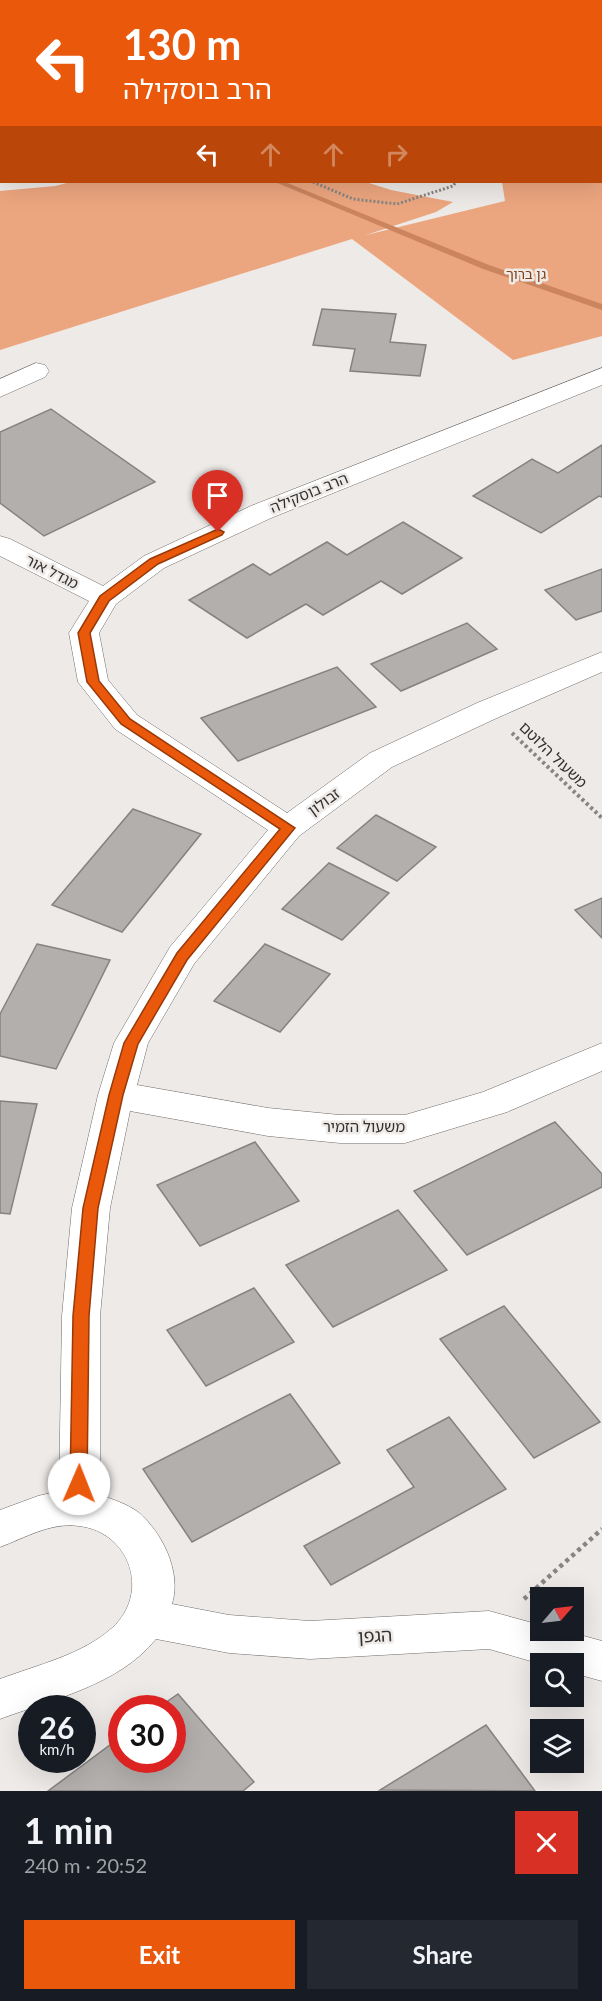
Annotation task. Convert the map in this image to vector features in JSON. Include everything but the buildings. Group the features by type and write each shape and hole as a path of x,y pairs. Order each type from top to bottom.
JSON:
{"street":[{"path":"0,389 36,371"},
{"name":"הרב בוסקילה","path":"288,828 126,722 93,682 84,633 105,598 154,562 261,512 602,376"},
{"name":"מגדל אור","path":"0,545 105,598"},
{"name":"זבולון","path":"79,1508 81,1316 91,1208 116,1095 131,1043 182,956 288,828 381,760 488,710 602,661"},
{"name":"משעול הזמיר","path":"116,1095 268,1122 340,1129 405,1130 494,1102 602,1056"},
{"path":"0,1529 50,1510 79,1508 105,1514 127,1527 144,1546 153,1568 153,1594 146,1618 129,1640 106,1656 0,1699"},
{"name":"הגפן","path":"146,1618 229,1634 310,1640 489,1630 602,1661"}],"path":[{"path":"315,183 353,199 398,204 453,186 455,183"},
{"name":"משעול הלוטם","path":"488,710 602,818"},
{"path":"489,1630 602,1529"}],"green space":[{"name":"גן ברוך","path":"67,183 369,183 391,190 453,202 436,212 366,235 505,201 502,183 602,183 602,336 513,360 352,239 0,350 0,191"}],"waterway":[{"path":"281,183 486,267 602,307"}],"route":[{"path":"79,1484 81,1316 91,1208 116,1095 131,1043 182,956 288,828 126,722 93,682 84,633 105,598 154,562 218,532"}]}
